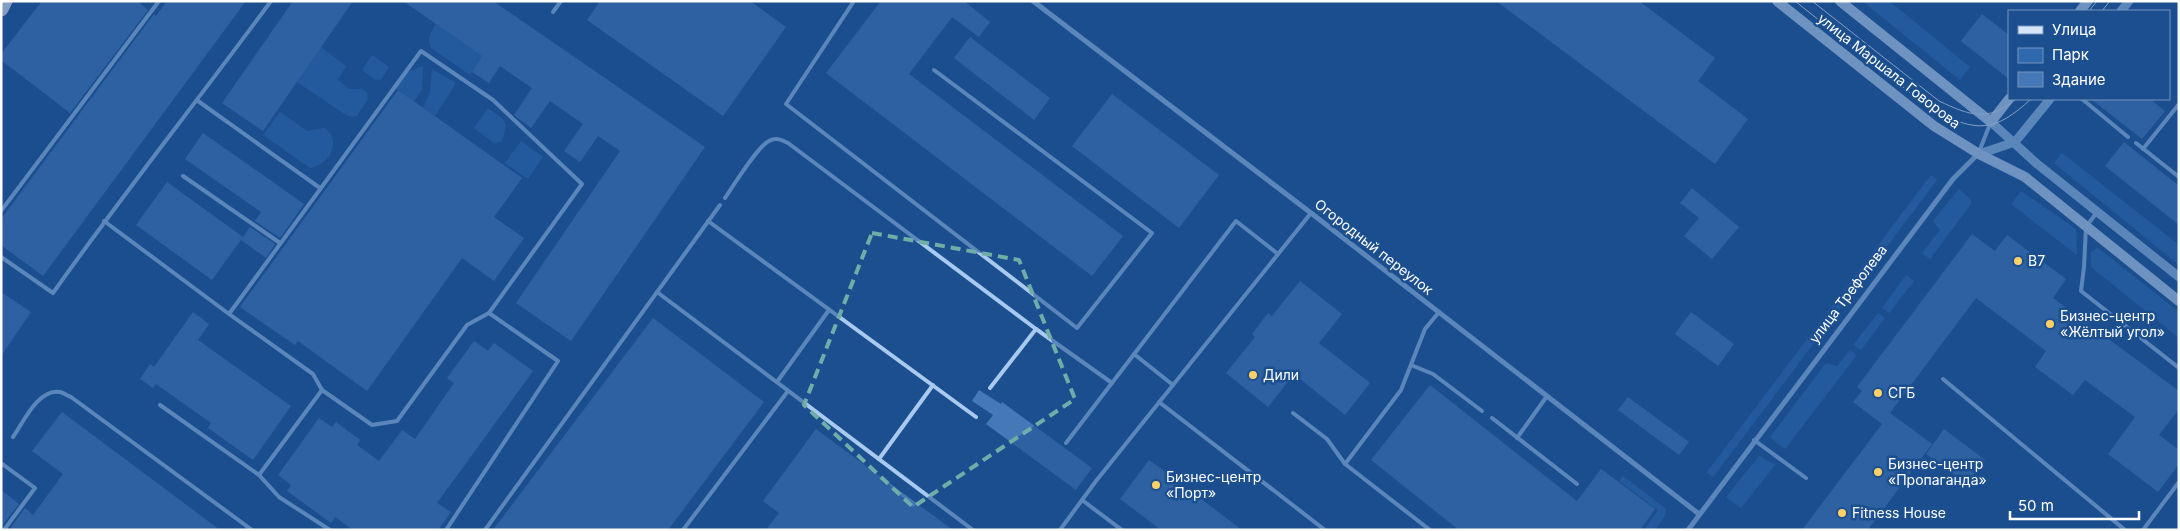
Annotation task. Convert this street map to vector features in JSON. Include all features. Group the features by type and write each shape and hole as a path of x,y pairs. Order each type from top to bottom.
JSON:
{"highway":[{"path":"1,9 5,1"}],"main road":[{"name":"улица Маршала Говорова","path":"1777,1 1934,126 1979,154 2025,178 2179,301"},
{"name":"улица Маршала Говорова","path":"1840,1 1991,122"},
{"path":"1991,122 2009,100"}],"street":[{"name":"Огородный переулок","path":"1033,1 1311,213 1699,514"},
{"path":"2015,142 2049,100"},
{"name":"улица Маршала Говорова","path":"1991,122 2036,163 2179,277"},
{"name":"улица Трефолева","path":"1688,530 1953,178 1979,154 2015,142"}],"lane":[{"path":"1,210 159,1"},
{"path":"1,258 53,293 104,221 198,101 271,1"},
{"path":"553,12 561,1"},
{"path":"854,1 786,104 1077,328 1152,233 934,70"},
{"path":"104,221 229,314 313,374 322,390 372,424 397,421 467,325 489,312 582,184 493,100 421,51 229,314"},
{"path":"2083,100 2128,137"},
{"path":"198,101 320,188"},
{"path":"2143,149 2179,104"},
{"path":"1979,154 1991,122"},
{"path":"725,198 761,148 770,140 779,139 788,143 1036,329 1112,383"},
{"path":"2136,143 2179,177"},
{"path":"183,176 280,243"},
{"path":"484,530 720,205"},
{"path":"2097,212 2086,227 2081,291 2179,368"},
{"path":"1060,530 1159,402 1311,213"},
{"path":"708,221 976,417"},
{"path":"1066,443 1236,221 1278,254"},
{"path":"657,292 973,530"},
{"path":"777,382 829,310"},
{"path":"446,530 558,361 489,312"},
{"path":"1345,464 1401,390 1426,329 1439,312"},
{"path":"990,388 1036,329"},
{"path":"1134,354 1173,385"},
{"path":"1411,365 1434,374 1482,412"},
{"path":"1943,379 2125,530"},
{"path":"879,459 933,385"},
{"path":"259,475 322,390"},
{"path":"683,530 788,391"},
{"path":"13,437 40,399 50,393 60,392 71,397 252,530"},
{"path":"1517,438 1547,396"},
{"path":"1159,402 1325,530"},
{"path":"160,405 259,475 279,497 330,530"},
{"path":"1293,413 1327,439 1345,464 1430,530"},
{"path":"1492,418 1577,484"},
{"path":"1754,440 1806,478"},
{"path":"1,463 36,488 4,530"},
{"path":"2143,530 2179,482"},
{"path":"1082,500 1122,530"}],"highlighted area":[{"path":"872,233 1019,260 1075,399 913,507 804,405"}],"green space":[{"path":"1862,1 1889,1 1970,67 1960,80"},
{"path":"436,24 482,56 470,75 431,48 430,35"},
{"path":"321,47 346,66 338,80 349,89 362,89 367,93 368,99 357,116 351,117 343,113 297,82"},
{"path":"372,55 389,67 381,80 374,79 362,70"},
{"path":"423,67 422,90 414,101 395,88 406,73"},
{"path":"432,69 456,83 435,116 423,108 430,92"},
{"path":"488,108 503,119 506,125 502,142 494,143 474,128"},
{"path":"280,112 307,131 325,128 330,134 333,146 331,152 322,163 310,168 263,135"},
{"path":"521,141 543,157 528,179 505,163"},
{"path":"2062,153 2179,245 2179,265 2054,163"},
{"path":"1931,175 1937,180 1713,477 1707,472"},
{"path":"1959,189 1971,200 1971,204 1930,259 1922,253 1940,230 1933,221"},
{"path":"2021,191 2076,229 2077,255 2011,204"},
{"path":"2098,248 2179,312 2179,338 2091,267 2091,252"},
{"path":"1906,275 1914,281 1889,313 1882,308"},
{"path":"1878,313 1885,318 1861,350 1853,345"},
{"path":"1850,350 1857,355 1785,449 1770,437 1826,363 1837,366"},
{"path":"1759,456 1775,465 1741,508 1726,497"},
{"path":"1623,476 1666,509 1665,516 1655,530 1644,530 1658,510 1619,481"}],"building":[{"path":"42,1 137,1 148,10 70,113 1,60 1,54"},
{"path":"167,1 246,1 43,276 1,245 1,219 154,14 156,16"},
{"path":"293,1 353,1 263,131 222,103"},
{"path":"403,1 493,1 705,147 571,341 516,303 620,151 598,136 580,162 564,151 583,124 550,101 531,128 514,115 532,88 500,66 489,83 472,72 482,56"},
{"path":"600,1 750,1 786,27 723,116 587,20"},
{"path":"881,1 964,1 990,22 979,37 952,17 909,74 1123,236 1092,276 826,73"},
{"path":"1496,1 1639,1 1715,58 1698,81 1748,119 1715,164"},
{"path":"1982,14 2008,34 2008,78 1961,41"},
{"path":"970,37 1050,98 1034,120 954,58"},
{"path":"398,90 522,178 494,217 524,238 494,281 462,258 367,391 298,341 295,345 240,307"},
{"path":"1112,94 1219,175 1179,228 1072,146"},
{"path":"2092,100 2151,100 2165,111 2142,139"},
{"path":"203,133 304,204 280,238 255,221 261,212 185,159"},
{"path":"2124,142 2179,186 2179,225 2105,166"},
{"path":"167,182 243,237 212,280 136,225"},
{"path":"1692,188 1739,227 1712,259 1684,236 1699,218 1680,203"},
{"path":"250,227 275,244 266,258 241,240"},
{"name":"Бизнес-центр «Жёлтый угол»","path":"1972,234 1995,251 2007,235 2066,279 2053,298 2179,391 2179,409 2159,435 2179,450 2179,464 2158,492 2108,454 2135,417 2085,380 2073,395 2035,367 2046,351 1976,298 1890,413 1932,444 1868,530 1802,530 1882,424 1853,402 1862,391 1857,387"},
{"path":"1300,281 1342,314 1319,343 1370,383 1345,415 1294,374 1268,407 1226,373 1255,337 1252,334 1268,313 1272,316"},
{"path":"1,292 31,312 1,356"},
{"path":"193,312 209,324 198,340 291,406 253,460 208,428 211,423 156,384 153,388 140,379 150,364 154,367"},
{"path":"1691,312 1734,344 1718,366 1675,334"},
{"path":"653,318 764,402 668,530 493,530"},
{"path":"474,341 488,351 494,343 533,371 437,503 451,512 438,530 353,530 335,517 331,523 287,491 291,485 278,475 319,418 332,427 336,422 360,440 357,445 379,461 402,430 415,439 454,383 447,378"},
{"path":"1430,385 1577,501 1601,469 1655,509 1640,530 1459,530 1371,460"},
{"path":"979,390 1001,404 1002,402 1092,468 1076,490 986,424 993,415 972,401"},
{"path":"1628,397 1689,442 1679,455 1618,410"},
{"path":"62,412 220,530 9,530 25,508 33,515 63,474 32,451"},
{"path":"816,429 953,530 766,530 779,513 763,501"},
{"path":"1944,429 1985,460 1966,484 1926,454"},
{"name":"Бизнес-центр «Порт»","path":"1149,460 1242,530 1161,530 1120,499"},
{"path":"1,490 19,504 1,527"}],"tram line":[{"path":"1795,1 1933,111 1949,118 1962,123 1985,126 2006,118 2030,100"},
{"path":"1812,1 1939,101 1969,113 1987,114 2006,107 2015,100"},
{"path":"2090,10 2097,1"},
{"path":"2103,10 2110,1"}],"place":[{"name":"В7","path":"2018,261"},
{"name":"Бизнес-центр «Жёлтый угол»","path":"2050,324"},
{"name":"Дили","path":"1253,375"},
{"name":"СГБ","path":"1878,393"},
{"name":"Бизнес-центр «Пропаганда»","path":"1878,472"},
{"name":"Бизнес-центр «Порт»","path":"1156,485"},
{"name":"Fitness House","path":"1842,513"}]}
